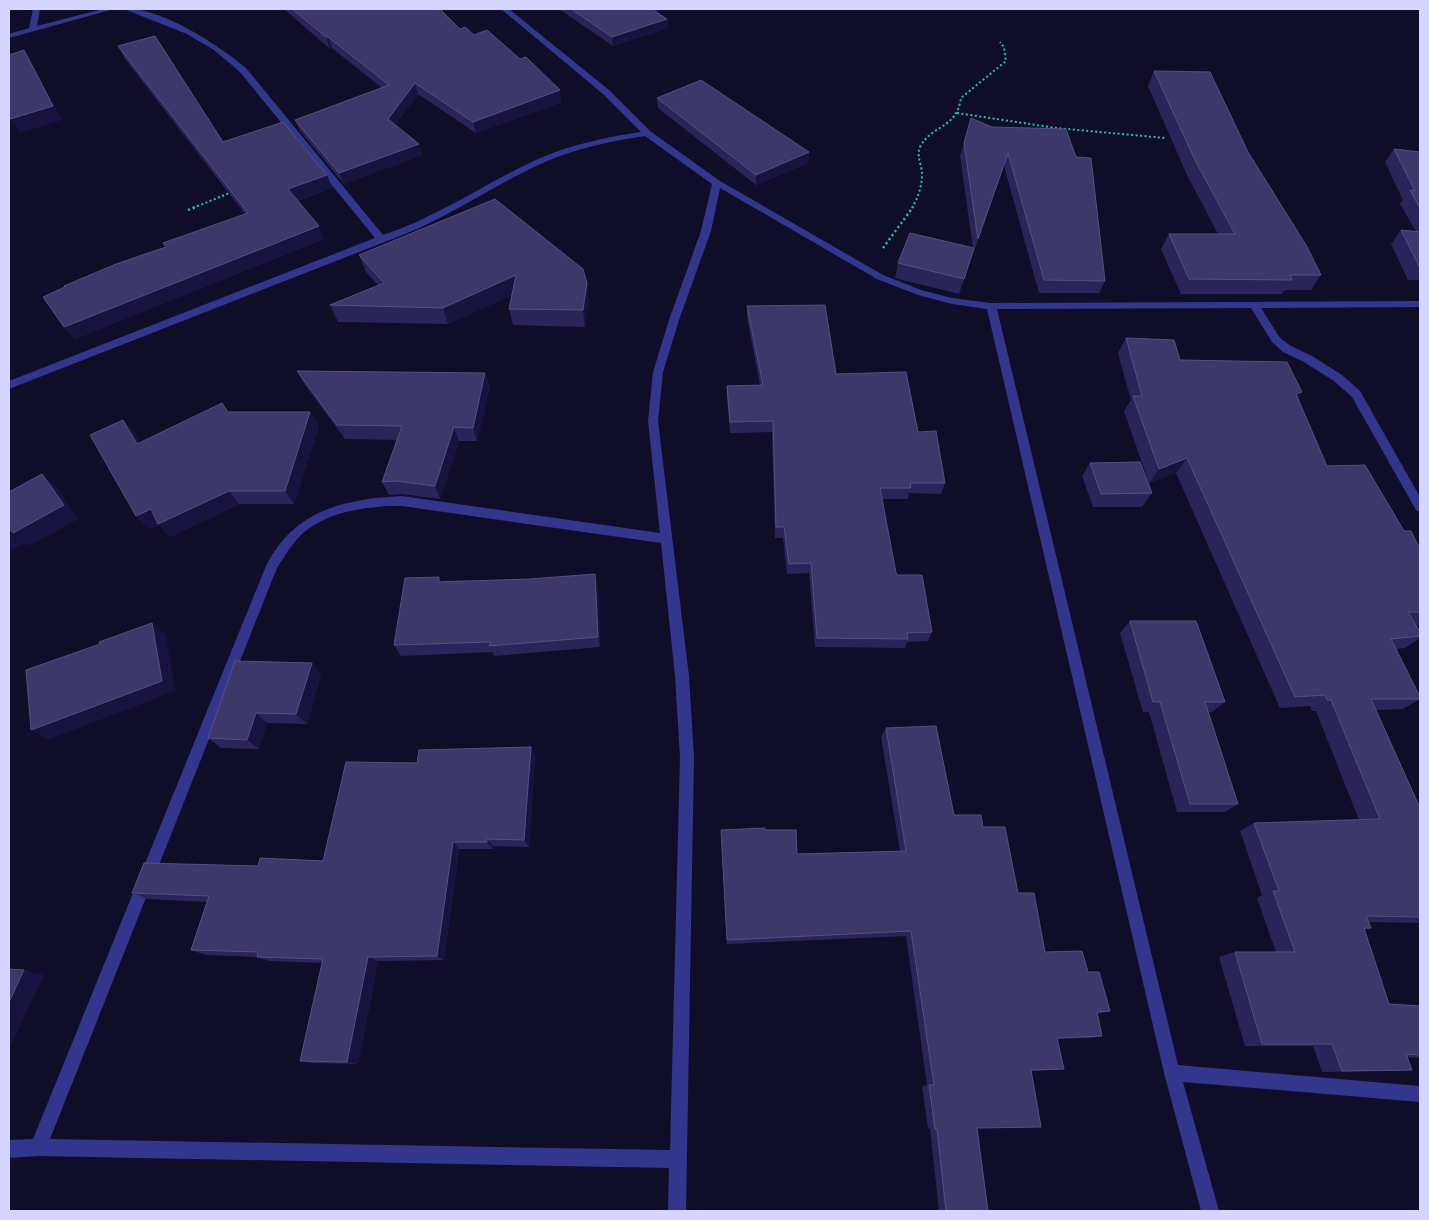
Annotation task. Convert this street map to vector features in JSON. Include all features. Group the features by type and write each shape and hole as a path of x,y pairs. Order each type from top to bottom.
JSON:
{"street":[{"path":"33,29 36,9"},
{"path":"9,36 110,9"},
{"path":"128,9 173,24 198,35 222,51 243,70 381,239"},
{"path":"505,9 606,92 647,133 717,183 880,276 918,292 952,301 991,306 1420,304"},
{"path":"9,385 398,234 450,211 540,161 602,140 647,133"},
{"path":"677,1211 687,756 682,676 653,421 658,372 674,320 698,257 717,183"},
{"path":"1254,305 1276,340 1287,349 1308,359 1338,378 1356,394 1420,507"},
{"path":"991,306 1172,1073 1210,1211"},
{"path":"38,1147 272,566 299,530 335,510 369,502 402,501 667,539"},
{"path":"1172,1073 1420,1094"},
{"path":"9,1149 38,1147 678,1159"}],"path":[{"path":"880,276 883,248 908,216 919,195 922,177 918,150 924,140 952,120 957,113 961,98 1006,61 1004,47 1000,42"},
{"path":"957,113 1056,128 1166,138"},
{"path":"188,210 234,191"}],"building":[{"path":"292,9 440,9 460,29 465,27 474,35 487,30 520,59 526,57 560,90 473,122 415,83 388,119 419,144 339,173 295,120 389,85"},
{"path":"571,9 654,9 667,19 612,37"},
{"path":"155,36 223,142 283,122 327,175 288,189 319,226 64,327 43,297 116,264 166,247 163,243 248,213 118,46"},
{"path":"24,50 53,106 10,119 9,55"},
{"path":"1154,71 1210,72 1248,152 1306,245 1321,275 1290,275 1292,280 1189,279 1169,234 1235,234 1195,160"},
{"path":"701,80 809,152 756,175 657,98"},
{"path":"971,118 992,127 1066,129 1076,157 1091,158 1105,281 1044,280 1008,153 978,239 964,143"},
{"path":"1394,149 1420,152 1420,208 1410,190 1415,191"},
{"path":"495,199 583,269 587,283 583,310 509,309 516,275 443,308 330,305 384,283 359,255"},
{"path":"1401,230 1420,232 1420,267 1419,266"},
{"path":"910,233 974,248 964,279 898,263"},
{"path":"825,305 836,374 906,372 918,432 936,431 945,483 910,483 911,488 880,488 896,573 897,575 922,575 932,632 907,633 908,639 817,638 811,563 789,564 784,527 776,527 773,421 730,422 727,386 763,385 747,306"},
{"path":"1126,338 1174,340 1180,360 1287,362 1302,392 1296,394 1327,466 1365,465 1404,531 1411,531 1420,549 1420,612 1408,612 1420,632 1420,636 1391,639 1420,699 1371,699 1420,808 1420,917 1366,916 1371,928 1364,928 1389,1004 1420,1006 1420,1055 1406,1054 1412,1070 1342,1071 1332,1044 1262,1044 1235,952 1295,952 1273,891 1279,891 1254,823 1380,819 1331,700 1327,700 1325,695 1295,697 1187,458 1159,469 1133,396 1142,396"},
{"path":"297,371 485,373 473,428 454,427 435,486 396,481 382,482 402,426 337,425"},
{"path":"222,403 228,412 310,412 285,491 229,491 158,524 151,509 136,516 90,435 123,420 137,444"},
{"path":"1140,462 1152,493 1101,494 1090,463"},
{"path":"42,474 64,505 13,533 11,530 9,531 9,492"},
{"path":"595,574 598,637 489,646 491,642 394,645 405,578 439,577 439,582 530,579"},
{"path":"1130,621 1196,621 1225,702 1205,702 1238,804 1190,804 1160,702 1153,702"},
{"path":"152,623 162,681 31,730 26,670 100,644 99,642"},
{"path":"235,661 312,663 296,714 256,713 247,740 208,738"},
{"path":"936,726 954,815 981,815 983,827 1005,827 1018,893 1034,893 1045,952 1082,951 1088,972 1099,972 1110,1011 1097,1012 1102,1036 1057,1038 1064,1069 1031,1070 1041,1127 977,1128 988,1211 946,1211 937,1129 935,1129 929,1085 934,1085 911,931 727,940 721,830 765,828 765,830 796,830 797,854 906,851 886,728"},
{"path":"531,747 524,840 487,839 487,842 453,842 437,956 368,957 347,1062 300,1061 323,959 257,957 258,952 191,950 209,896 132,893 144,863 258,866 260,858 323,861 346,762 417,763 419,750"},
{"path":"9,969 24,970 9,1002"}]}
